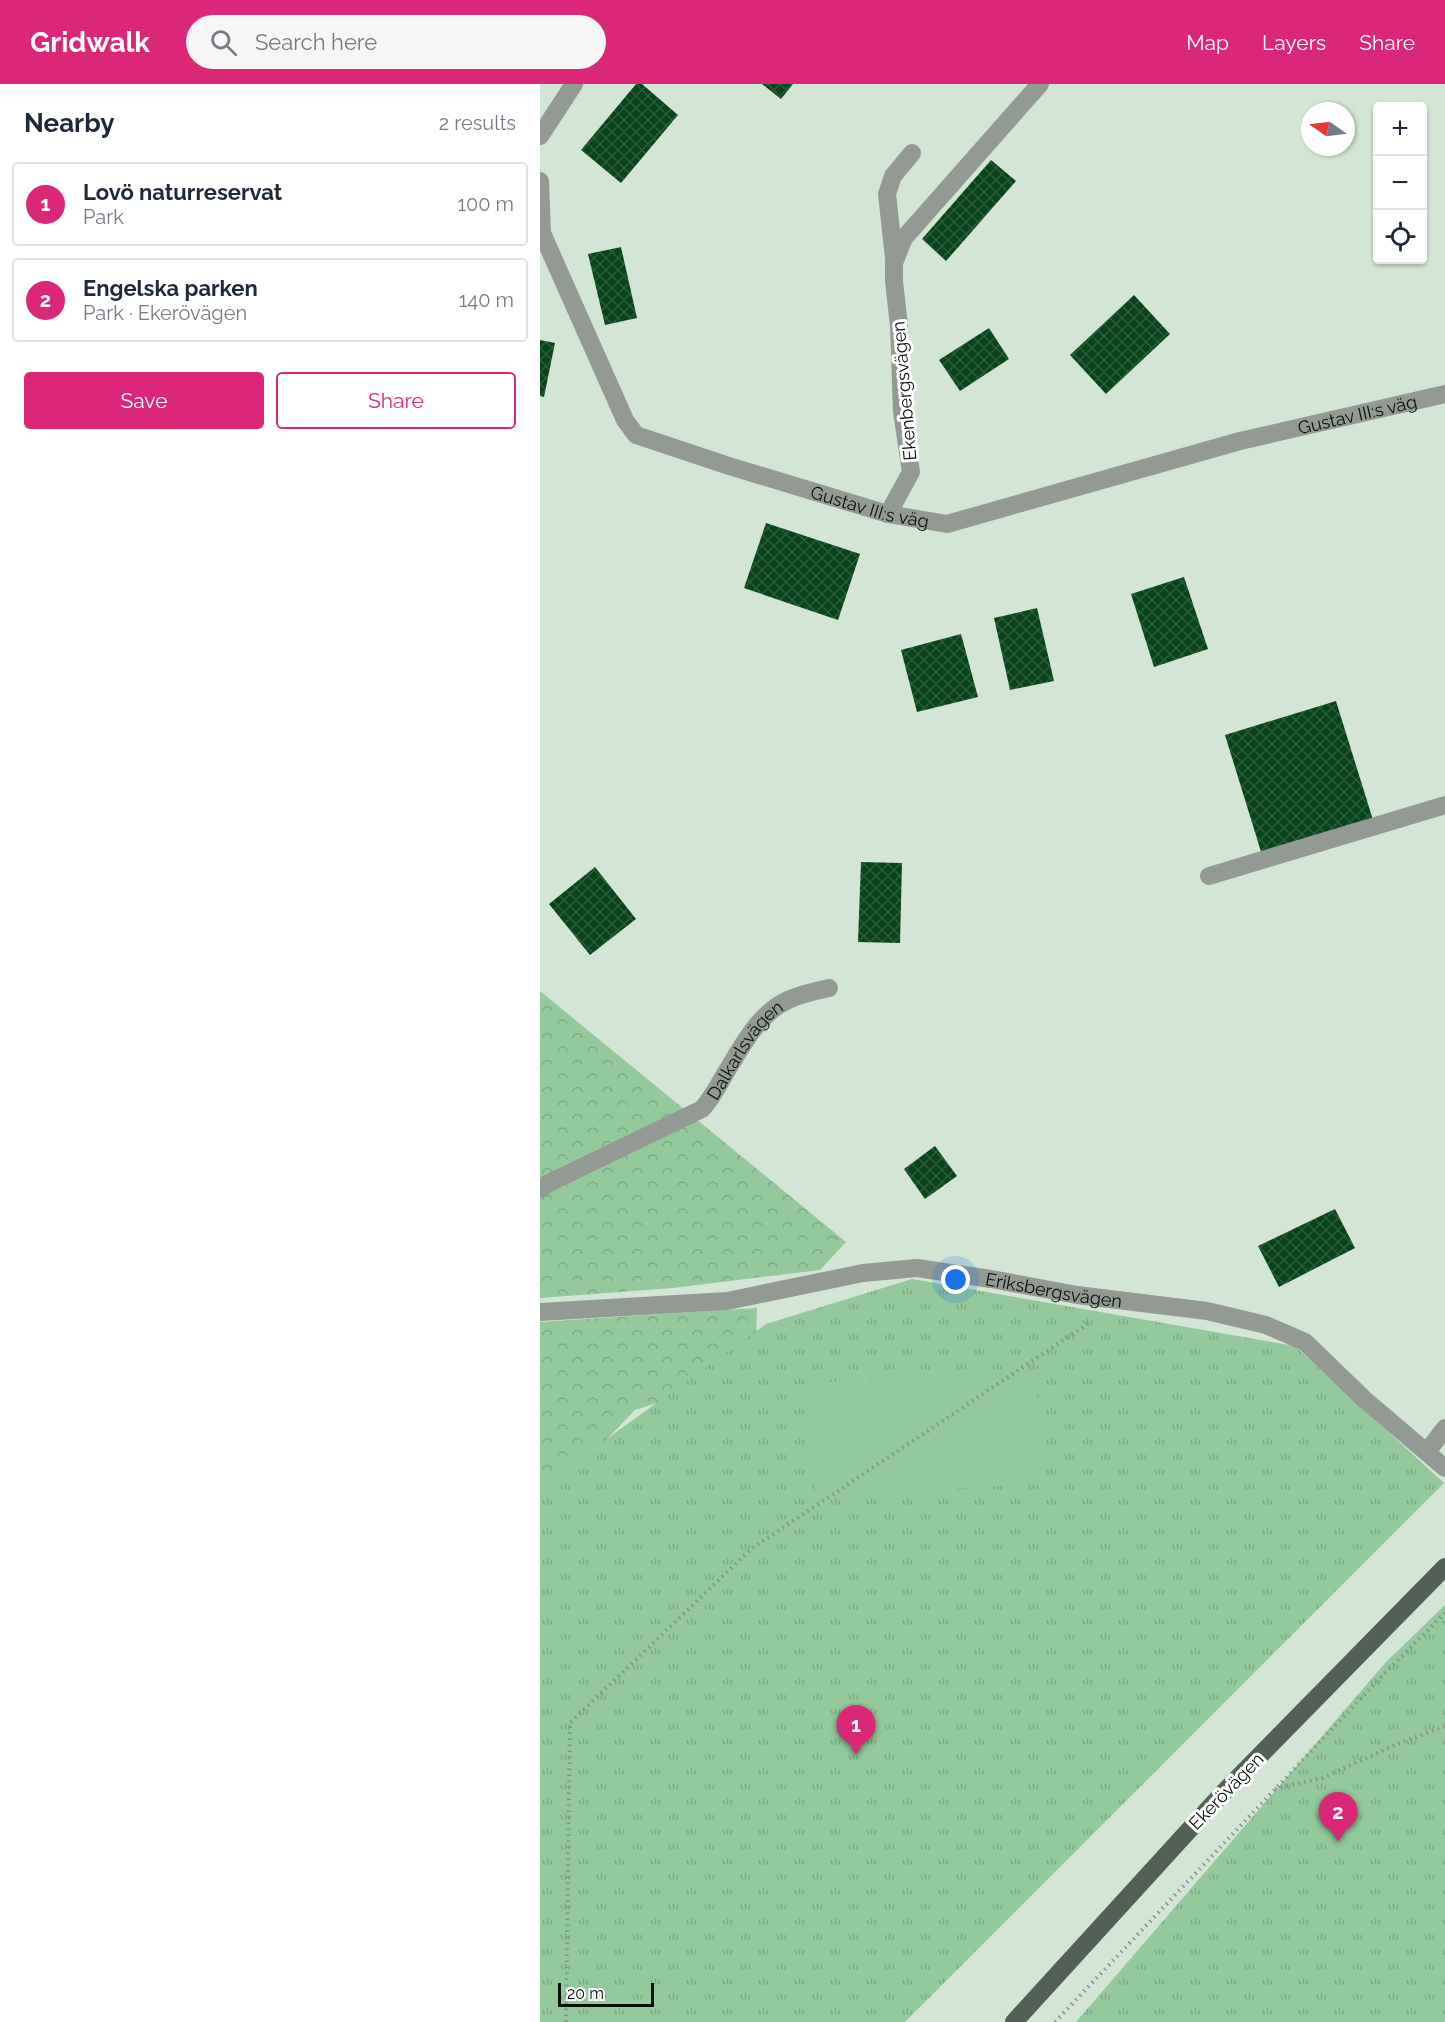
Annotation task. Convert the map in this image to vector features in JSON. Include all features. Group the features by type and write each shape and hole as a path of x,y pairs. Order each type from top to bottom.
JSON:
{"main road":[{"name":"Ekerövägen","path":"1014,2022 1222,1794 1445,1567"}],"street":[{"path":"540,136 574,84"},
{"name":"Ekenbergsvägen","path":"894,263 904,238 1040,84"},
{"name":"Ekenbergsvägen","path":"888,513 911,472 902,412 899,326 887,194 893,176 912,153"},
{"name":"Gustav III:s väg","path":"540,181 542,233 625,420 636,435 729,466 888,513 947,524 1240,441 1445,394"},
{"path":"1209,876 1445,805"},
{"name":"Dalkarlsvägen","path":"540,1189 702,1109 764,1016 785,1001 829,988"},
{"name":"Eriksbergsvägen","path":"540,1312 727,1301 863,1273 917,1268 1077,1295 1207,1311 1266,1325 1305,1342 1364,1399 1445,1468"},
{"path":"1427,1452 1445,1428"}],"path":[{"path":"566,2022 570,1723 751,1549 1122,1300"},
{"path":"1054,2022 1274,1789 1445,1613"},
{"path":"1274,1789 1322,1778 1395,1745 1445,1726"}],"green space":[{"path":"540,991 846,1242 820,1270 673,1288 540,1298"},
{"path":"912,1279 1295,1346 1444,1483 905,2022 540,2022 540,1487 766,1324"},
{"path":"757,1308 755,1372 635,1410 572,1475 540,1501 540,1322"},
{"path":"1036,1371 1042,1484 815,1496 809,1383"},
{"path":"1445,1605 1445,2022 1076,2022 1386,1662"}],"building":[{"path":"636,84 642,84 678,115 621,183 581,150"},
{"path":"762,84 793,84 781,99"},
{"path":"991,160 1016,181 946,261 922,239"},
{"path":"621,247 637,318 605,325 588,254"},
{"path":"1134,295 1170,334 1106,394 1070,355"},
{"path":"989,328 1009,359 960,391 939,360"},
{"path":"540,340 555,343 544,397 540,396"},
{"path":"766,523 860,554 838,620 744,588"},
{"path":"1184,577 1208,649 1154,667 1131,594"},
{"path":"1037,608 1054,681 1010,690 994,618"},
{"path":"961,634 978,697 917,712 901,650"},
{"path":"1336,701 1373,820 1262,855 1225,735"},
{"path":"861,862 902,863 900,943 858,942"},
{"path":"595,867 636,919 590,955 549,904"},
{"path":"935,1146 957,1176 925,1199 904,1169"},
{"path":"1335,1209 1355,1248 1279,1287 1258,1246"}],"place":[{"name":"Lovö naturreservat","path":"856,1755"},
{"name":"Engelska parken","path":"1338,1842"}]}
